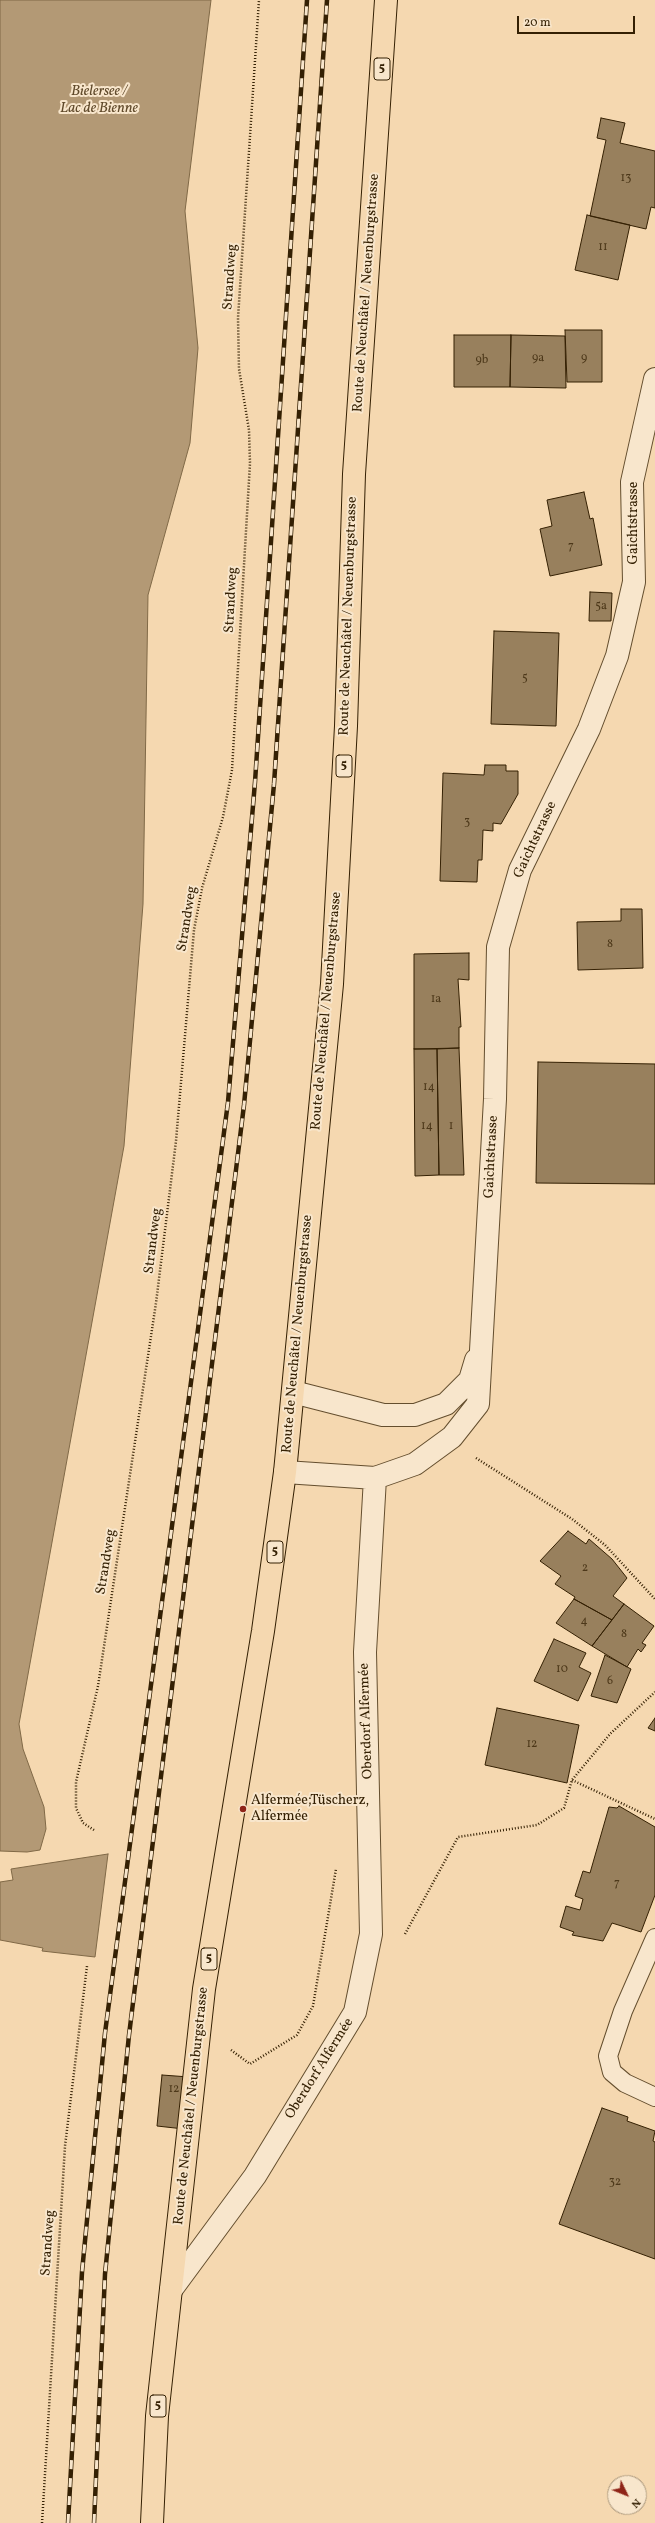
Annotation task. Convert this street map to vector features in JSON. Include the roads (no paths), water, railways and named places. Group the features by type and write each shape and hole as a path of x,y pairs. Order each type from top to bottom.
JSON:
{"main road":[{"name":"Route de Neuchâtel / Neuenburgstrasse","path":"152,2523 157,2416 204,1989 263,1631 285,1472 332,984 346,726 354,474 378,138 386,0"}],"street":[{"name":"Gaichtstrasse","path":"285,1472 375,1478 415,1464 452,1437 478,1404 495,1099 498,946 520,870 589,729 616,656 634,582 632,482 655,379"},
{"name":"Gaichtstrasse","path":"293,1392 383,1415 415,1415 446,1404 470,1380 482,1340"},
{"name":"Oberdorf Alfermée","path":"171,2290 255,2176 356,2012 371,1934 365,1652 375,1478"}],"lane":[{"path":"655,1938 623,2011 608,2056 612,2072 625,2083 655,2097"}],"water":[{"name":"Bielersee / Lac de Bienne","path":"0,0 211,0 185,211 198,348 190,443 148,595 143,904 124,1146 19,1724 23,1749 44,1807 46,1829 40,1850 27,1852 0,1851"},
{"path":"108,1854 95,1957 42,1951 43,1948 0,1940 0,1882 13,1880 11,1869"}],"railway":[{"path":"68,2523 82,2272 105,2033 228,1102 255,782 307,0"},
{"path":"94,2523 105,2274 129,2035 244,1105 274,784 327,0"}],"place":[{"name":"Alfermée;Tüscherz, Alfermée","path":"243,1809"}]}
